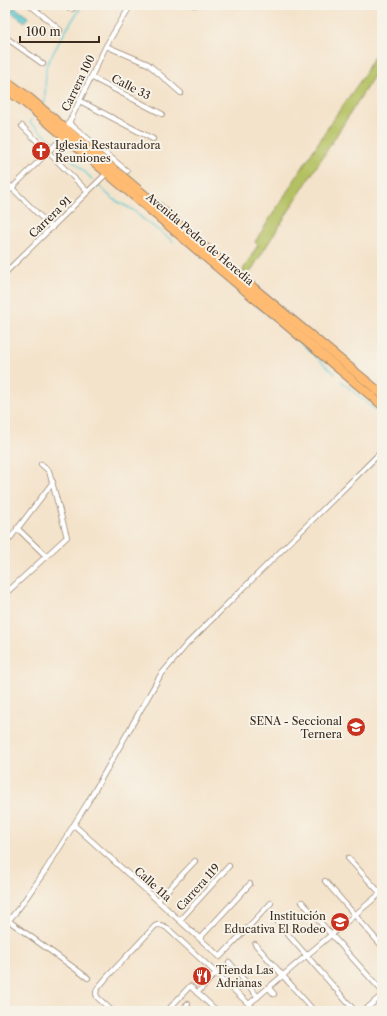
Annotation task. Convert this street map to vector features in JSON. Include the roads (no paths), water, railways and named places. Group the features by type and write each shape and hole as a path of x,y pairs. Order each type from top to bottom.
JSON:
{"highway":[{"name":"Avenida Pedro de Heredia","path":"5,80 27,96 215,256 382,394"},
{"name":"Avenida Pedro de Heredia","path":"5,89 25,104 66,130 106,174 382,405"}],"street":[{"path":"30,5 60,30"},
{"path":"64,5 72,9 77,5"},
{"name":"Carrera 100","path":"5,195 48,151 66,130 106,46 131,5"},
{"path":"5,37 43,64"},
{"path":"106,46 148,64 181,93"},
{"name":"Calle 33","path":"91,77 162,114"},
{"path":"80,101 153,139"},
{"path":"22,126 88,192"},
{"path":"66,130 127,171"},
{"name":"Carrera 91","path":"5,273 106,174"},
{"path":"5,181 52,228"},
{"path":"88,978 7,923 45,871 74,825 160,676 187,644 382,451"},
{"path":"5,594 68,537 49,471 41,464"},
{"path":"5,545 53,482"},
{"path":"17,528 46,556"},
{"name":"Calle 11a","path":"74,825 220,957 271,903"},
{"path":"249,1004 382,894 348,858"},
{"path":"158,900 195,861"},
{"name":"Carrera 119","path":"180,920 229,866"},
{"path":"325,880 382,946"},
{"path":"200,938 250,884"},
{"path":"302,902 382,991"},
{"path":"278,923 355,1011"},
{"path":"112,1011 97,997 97,989 157,925 167,928 256,1011"},
{"path":"255,944 314,1011"},
{"path":"229,962 258,997"},
{"path":"197,993 216,973"},
{"path":"167,1011 190,986 217,1011"},
{"path":"268,988 274,994"},
{"path":"364,1011 382,995"},
{"path":"181,1011 188,1004"}],"water":[{"path":"14,7 28,17 25,22 11,12"}],"waterway":[{"path":"44,105 46,66 82,5"},
{"path":"32,119 30,123 53,141"},
{"path":"59,147 92,179"},
{"path":"98,185 113,199 133,210 173,241"},
{"path":"232,286 277,322"},
{"path":"291,334 335,374"},
{"path":"341,381 382,416"}],"place":[{"name":"Iglesia Restauradora Reuniones","path":"41,151"},
{"name":"SENA - Seccional Ternera","path":"356,727"},
{"name":"Institución Educativa El Rodeo","path":"340,922"},
{"name":"Tienda Las Adrianas","path":"202,976"}]}
